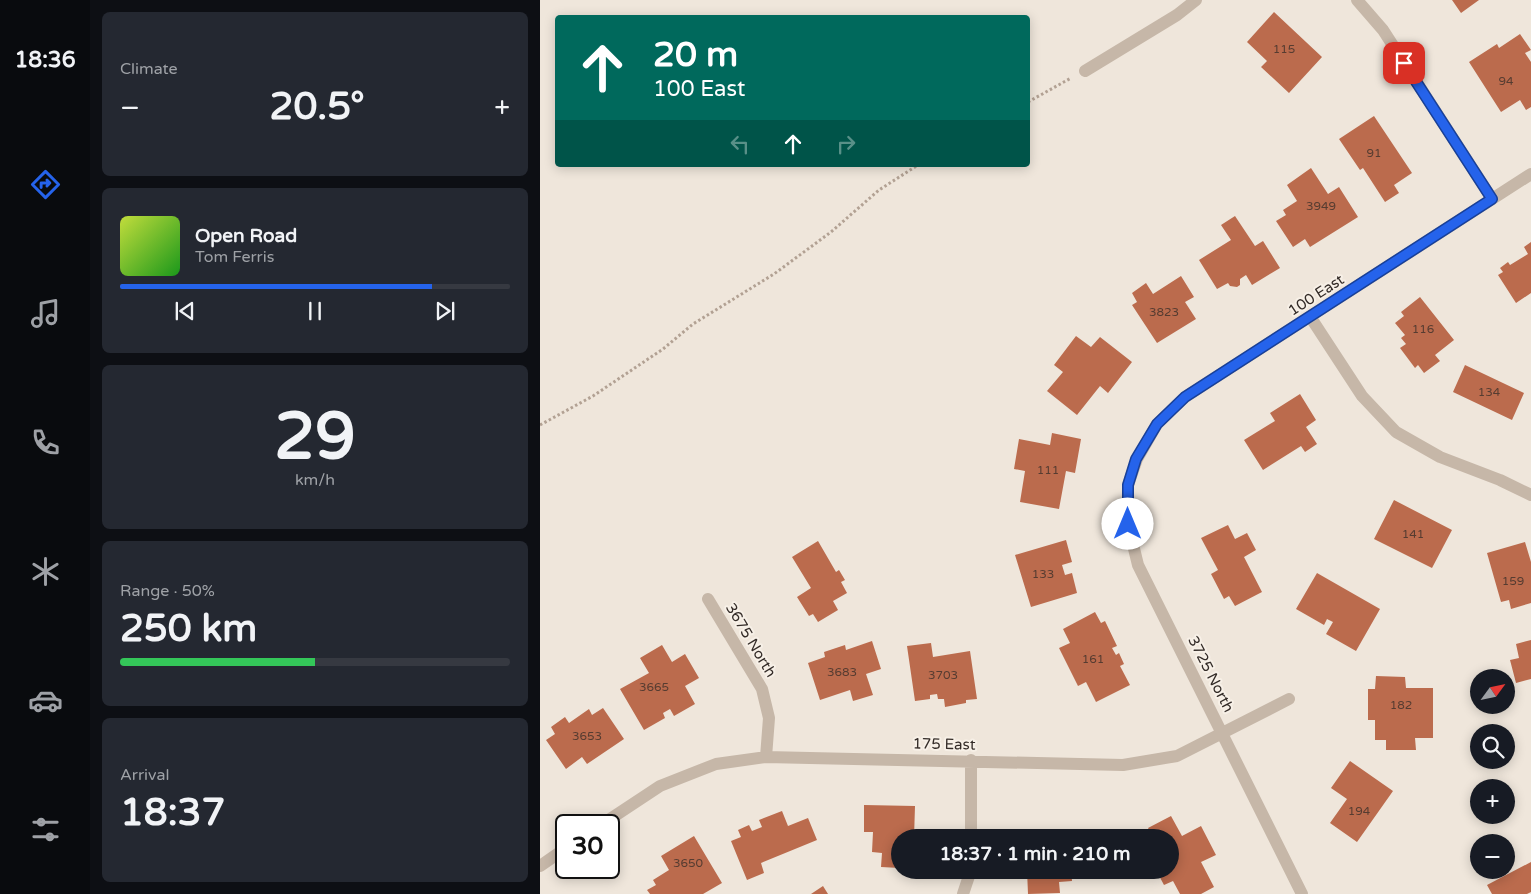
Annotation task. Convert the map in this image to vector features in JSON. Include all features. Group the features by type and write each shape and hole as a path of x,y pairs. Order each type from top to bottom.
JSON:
{"street":[{"path":"1085,71 1177,15 1196,0"},
{"path":"1356,0 1383,30 1492,199"},
{"name":"100 East","path":"1136,459 1157,424 1185,397 1311,318 1531,174"},
{"path":"1311,318 1362,396 1396,432 1440,457 1500,480 1531,495"},
{"name":"3725 North","path":"1136,459 1128,485 1128,524 1138,565 1302,894"},
{"name":"3675 North","path":"708,599 762,688 769,718 766,757"},
{"name":"175 East","path":"618,814 660,786 716,764 766,757 971,760 1123,765 1177,756 1289,699"},
{"path":"971,760 971,829"},
{"path":"540,866 555,856"},
{"path":"963,894 968,879"}],"path":[{"path":"1030,101 1085,71"},
{"path":"540,425 594,396 664,349 693,324 774,274 831,232 878,190 915,167"}],"building":[{"path":"1452,0 1479,0 1461,13"},
{"path":"1274,12 1322,57 1289,93 1261,67 1267,61 1247,42"},
{"path":"1520,34 1531,50 1525,53 1531,62 1531,107 1526,110 1520,100 1501,112 1469,62 1497,44 1499,48"},
{"path":"1374,116 1412,173 1394,185 1399,193 1385,202 1363,168 1360,170 1339,139"},
{"path":"1311,168 1328,194 1339,187 1358,217 1310,247 1305,239 1293,247 1276,221 1286,215 1283,210 1297,201 1287,185"},
{"path":"1235,216 1255,246 1263,241 1280,268 1252,285 1246,275 1240,279 1240,285 1237,287 1230,286 1228,283 1217,289 1199,260 1231,240 1221,225"},
{"path":"1531,242 1531,293 1516,303 1498,275 1503,272 1500,268 1508,262 1510,265 1528,254 1524,247"},
{"path":"1181,276 1194,297 1185,302 1196,319 1157,343 1132,305 1137,302 1132,293 1146,283 1153,294"},
{"path":"1420,297 1454,340 1435,355 1440,361 1424,373 1418,365 1415,368 1400,348 1406,344 1401,338 1405,335 1395,323 1404,316 1401,312"},
{"path":"1076,336 1091,347 1100,337 1132,362 1108,393 1100,386 1077,415 1047,391 1063,372 1054,365"},
{"path":"1465,365 1524,393 1512,420 1453,392"},
{"path":"1300,394 1316,420 1306,427 1317,444 1305,452 1301,446 1263,470 1244,440 1275,421 1270,413"},
{"path":"1052,433 1081,439 1075,473 1066,471 1059,509 1020,502 1025,471 1014,469 1019,439 1050,445"},
{"path":"1394,500 1452,530 1432,568 1374,539"},
{"path":"1228,525 1235,539 1247,533 1256,550 1244,557 1262,592 1235,606 1229,596 1224,599 1211,574 1218,570 1201,538"},
{"path":"1066,540 1072,562 1062,565 1065,575 1072,573 1077,593 1031,607 1015,555"},
{"path":"818,541 836,572 839,570 845,580 841,582 847,593 833,601 838,610 818,622 813,614 809,616 797,597 811,588 792,557"},
{"path":"1525,542 1531,562 1531,603 1511,609 1509,600 1501,602 1487,553"},
{"path":"1317,573 1380,609 1356,651 1326,634 1333,622 1327,619 1324,625 1296,609"},
{"path":"1095,612 1101,623 1105,621 1117,646 1112,648 1116,655 1119,653 1124,664 1120,666 1130,685 1096,702 1086,682 1078,686 1059,648 1070,643 1063,629"},
{"path":"1531,640 1531,679 1516,683 1515,669 1512,669 1510,660 1519,658 1516,644"},
{"path":"872,641 881,669 866,674 873,695 853,701 850,690 820,700 808,663 825,657 824,652 845,645 846,650"},
{"path":"931,643 933,657 970,651 977,699 966,700 966,703 945,707 944,699 938,699 937,694 930,695 930,699 915,701 907,646"},
{"path":"662,645 672,662 685,654 699,678 685,686 695,704 674,716 670,709 663,713 665,718 644,730 620,689 649,673 640,658"},
{"path":"1376,676 1405,677 1406,688 1433,688 1433,738 1415,738 1416,750 1386,750 1386,740 1375,740 1375,720 1368,720 1368,689 1375,689"},
{"path":"603,708 624,739 587,764 582,757 566,769 546,740 555,734 551,727 565,717 569,723 589,709 592,715"},
{"path":"1350,761 1393,791 1357,842 1330,823 1347,799 1331,788"},
{"path":"864,805 915,806 914,829 891,829 891,868 881,867 882,853 872,852 873,832 864,832"},
{"path":"782,811 788,826 808,818 817,840 761,863 764,873 747,880 731,841 741,837 738,830 749,825 752,831 762,827 759,820"},
{"path":"1171,816 1178,829 1148,829"},
{"path":"1201,826 1216,855 1201,862 1214,887 1201,894 1180,894 1173,881 1164,885 1161,879 1179,879 1179,831 1182,836"},
{"path":"694,836 722,883 703,894 650,894 647,890 656,885 653,880 669,870 661,856"},
{"path":"1531,862 1531,892 1527,894 1492,894 1487,885 1498,879 1515,879 1515,870"},
{"path":"1027,879 1072,879 1072,881 1059,882 1060,893 1028,894"},
{"path":"823,886 828,894 811,894"}],"route":[{"path":"1128,524 1128,485 1136,459 1157,424 1185,397 1311,318 1492,199 1404,63"}]}
